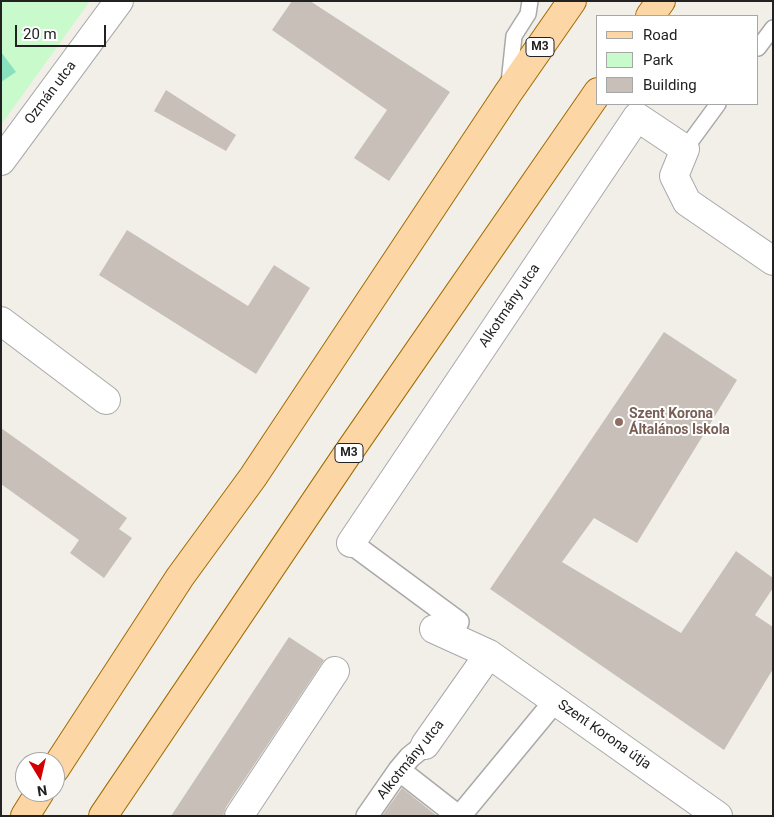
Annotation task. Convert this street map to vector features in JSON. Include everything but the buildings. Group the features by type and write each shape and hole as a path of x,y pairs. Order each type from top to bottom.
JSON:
{"main road":[{"name":"M3","path":"65,754 180,577 258,469 508,93 572,1"},
{"path":"651,15 661,1"},
{"name":"M3","path":"102,816 346,456 596,95"},
{"path":"25,816 34,802"}],"street":[{"name":"Ozmán utca","path":"1,161 119,1"},
{"name":"Alkotmány utca","path":"351,543 637,117 684,149"},
{"path":"684,149 674,176 687,202 773,261"},
{"path":"1,320 106,400"},
{"name":"Szent Korona útja","path":"351,543 446,625 718,816"},
{"name":"Alkotmány utca","path":"368,816 399,770 410,757 425,745 488,654"},
{"path":"239,816 336,670"},
{"path":"399,770 459,816 555,701"}],"lane":[{"path":"508,93 514,36 528,14 530,1"},
{"path":"759,47 773,28"},
{"path":"684,149 717,105"}],"green space":[{"path":"1,1 90,1 1,125"},
{"path":"1,52 16,72 1,82"}],"place":[{"name":"Szent Korona Általános Iskola","path":"619,422"}]}
